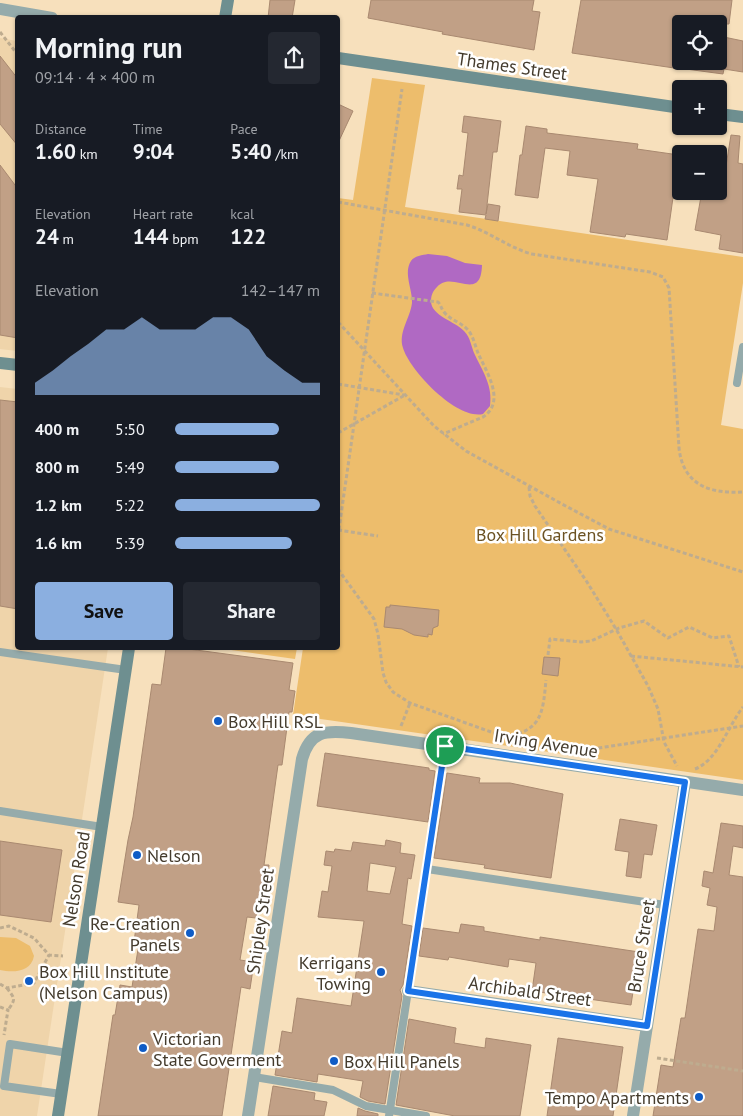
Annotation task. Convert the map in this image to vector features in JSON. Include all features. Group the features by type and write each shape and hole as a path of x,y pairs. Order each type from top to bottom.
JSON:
{"street":[{"path":"226,15 228,0"},
{"path":"0,10 32,15"},
{"name":"Thames Street","path":"340,58 672,107"},
{"path":"727,115 743,117"},
{"path":"0,363 15,365"},
{"name":"Nelson Road","path":"58,1116 129,650"},
{"name":"Irving Avenue","path":"315,736 328,731 337,731 686,776 743,790"},
{"name":"Shipley Street","path":"248,1116 302,759 304,750 315,736"},
{"name":"Bruce Street","path":"633,1116 686,776"},
{"name":"Archibald Street","path":"408,991 647,1026"}],"lane":[{"path":"737,382 743,347"},
{"path":"0,652 126,670"},
{"path":"389,1113 445,746"},
{"path":"0,811 102,827"},
{"path":"427,869 665,905"},
{"path":"61,1094 4,1086 10,1044 68,1053"},
{"path":"254,1077 333,1090 366,1106 389,1113 426,1116"}],"path":[{"path":"0,32 15,51"},
{"path":"340,517 402,89"},
{"path":"340,202 473,227 517,249 532,254 650,272 663,277 669,288 679,448 683,464 688,474 702,486 719,492 743,492"},
{"path":"372,294 436,302 441,305 444,312 464,326 470,334 488,372 494,397 493,407 488,414 443,434"},
{"path":"340,324 443,434 475,456 609,529 743,572"},
{"path":"340,384 405,395"},
{"path":"340,432 405,395"},
{"path":"529,486 530,496 535,506 565,547 616,629 656,703 664,738 678,768"},
{"path":"340,530 378,536"},
{"path":"340,572 374,620 381,662 386,682 392,692 410,703 522,743"},
{"path":"548,655 550,639 580,642 592,641 616,629 644,620 668,638 689,626 713,638 729,636 741,667 631,656"},
{"path":"503,736 523,732 535,724 542,711 546,680"},
{"path":"396,739 410,703"},
{"path":"686,776 702,765 719,747 743,707"},
{"path":"573,751 743,726"},
{"path":"0,928 9,926 34,938 49,955 63,956"},
{"path":"7,988 34,983 49,955"},
{"path":"0,984 7,988 14,998 14,1002 8,1010"},
{"path":"657,1058 743,1071"}],"shaded area":[{"path":"0,38 15,41 15,351 0,349"},
{"path":"428,254 447,256 465,263 482,265 477,282 465,284 450,281 443,282 434,290 431,301 435,311 460,327 470,340 487,379 490,392 490,406 483,414 472,414 448,402 415,369 403,348 403,331 412,303 408,276 409,266 414,258"},
{"path":"0,387 15,389 15,650 108,650 37,1116 0,1116"}],"green space":[{"name":"Box Hill Gardens","path":"372,78 425,85 405,207 743,257 743,283 721,425 743,429 743,780 293,715 303,650 340,650 340,198 353,200"},
{"path":"231,650 297,650 295,659"},
{"path":"0,937 16,938 30,946 34,956 26,968 16,971 0,970"}],"building":[{"path":"270,0 295,0 292,15 268,15"},
{"path":"371,0 534,0 532,11 540,12 534,50 442,34 443,32 368,18"},
{"path":"581,0 732,0 729,24 727,24 727,15 672,15 672,68 572,53"},
{"path":"727,38 743,41 743,72 727,69"},
{"path":"0,56 15,75 15,142 0,124"},
{"path":"693,70 724,70 723,74"},
{"path":"340,105 353,111 340,139"},
{"path":"464,116 501,121 497,152 493,152 486,214 488,204 500,206 498,221 485,219 486,215 459,212 462,189 457,189 459,175 463,176 468,133 462,132"},
{"path":"526,126 547,129 547,133 638,144 637,149 672,154 673,200 667,240 626,234 625,237 590,232 598,179 567,175 570,151 545,148 538,198 515,195 520,155 522,155"},
{"path":"731,135 740,136 738,163 743,164 743,253 719,249 721,235 695,230 700,200 727,200 727,160"},
{"path":"0,165 15,185 15,338 0,335"},
{"path":"0,400 15,402 15,608 0,606"},
{"path":"390,605 439,610 438,626 433,628 432,635 428,634 428,637 414,635 402,629 384,627 386,607 390,607"},
{"path":"166,650 196,650 293,663 289,690 295,691 292,712 289,712 282,765 278,765 264,865 269,865 265,898 259,897 256,918 247,917 240,960 254,962 250,989 241,987 222,1116 98,1116 113,1015 115,1015 120,985 132,987 139,943 134,942 139,905 118,902 133,817 152,684 161,685"},
{"path":"544,657 560,658 558,676 542,674"},
{"path":"325,753 429,768 429,770 435,771 428,822 317,806"},
{"path":"447,773 480,778 479,783 510,783 563,794 551,878 484,868 485,865 434,858"},
{"path":"620,819 657,825 652,855 644,854 641,878 626,876 629,852 615,850"},
{"path":"721,823 743,826 743,848 733,846 729,875 743,877 743,1116 653,1116 661,1065 673,1067 681,1018 685,1018 698,929 714,931 717,907 707,905 710,888 702,886 704,871 713,873"},
{"path":"386,840 401,843 400,853 415,855 411,879 408,878 402,924 412,926 403,985 400,990 402,996 385,1104 368,1101 360,1097 363,1081 318,1074 317,1082 275,1075 282,1031 292,1033 297,998 351,1006 364,921 318,917 322,891 328,892 332,866 324,865 326,851 334,852 335,849 351,851 353,842 385,846","holes":["370,863 396,867 390,894 367,891"]},
{"path":"0,841 62,850 51,922 0,915"},
{"path":"461,924 484,927 484,931 540,940 540,937 639,952 631,1005 532,991 536,963 509,959 508,967 449,957 448,960 419,956 423,928 459,933"},
{"path":"409,1019 456,1028 454,1043 485,1048 486,1038 531,1045 520,1116 455,1116 396,1105"},
{"path":"558,1038 623,1047 613,1116 547,1116"},
{"path":"273,1086 315,1093 314,1100 327,1102 324,1116 268,1116"},
{"path":"358,1108 378,1114 378,1116 357,1116"}],"place":[{"name":"Box Hill RSL","path":"218,721"},
{"name":"Nelson","path":"137,855"},
{"name":"Re-Creation Panels","path":"190,933"},
{"name":"Kerrigans Towing","path":"381,972"},
{"name":"Box Hill Institute (Nelson Campus)","path":"29,981"},
{"name":"Victorian State Goverment","path":"143,1048"},
{"name":"Box Hill Panels","path":"334,1061"},
{"name":"Tempo Apartments","path":"699,1097"}],"route":[{"path":"445,746 685,782 647,1026 408,991 445,746"}]}
